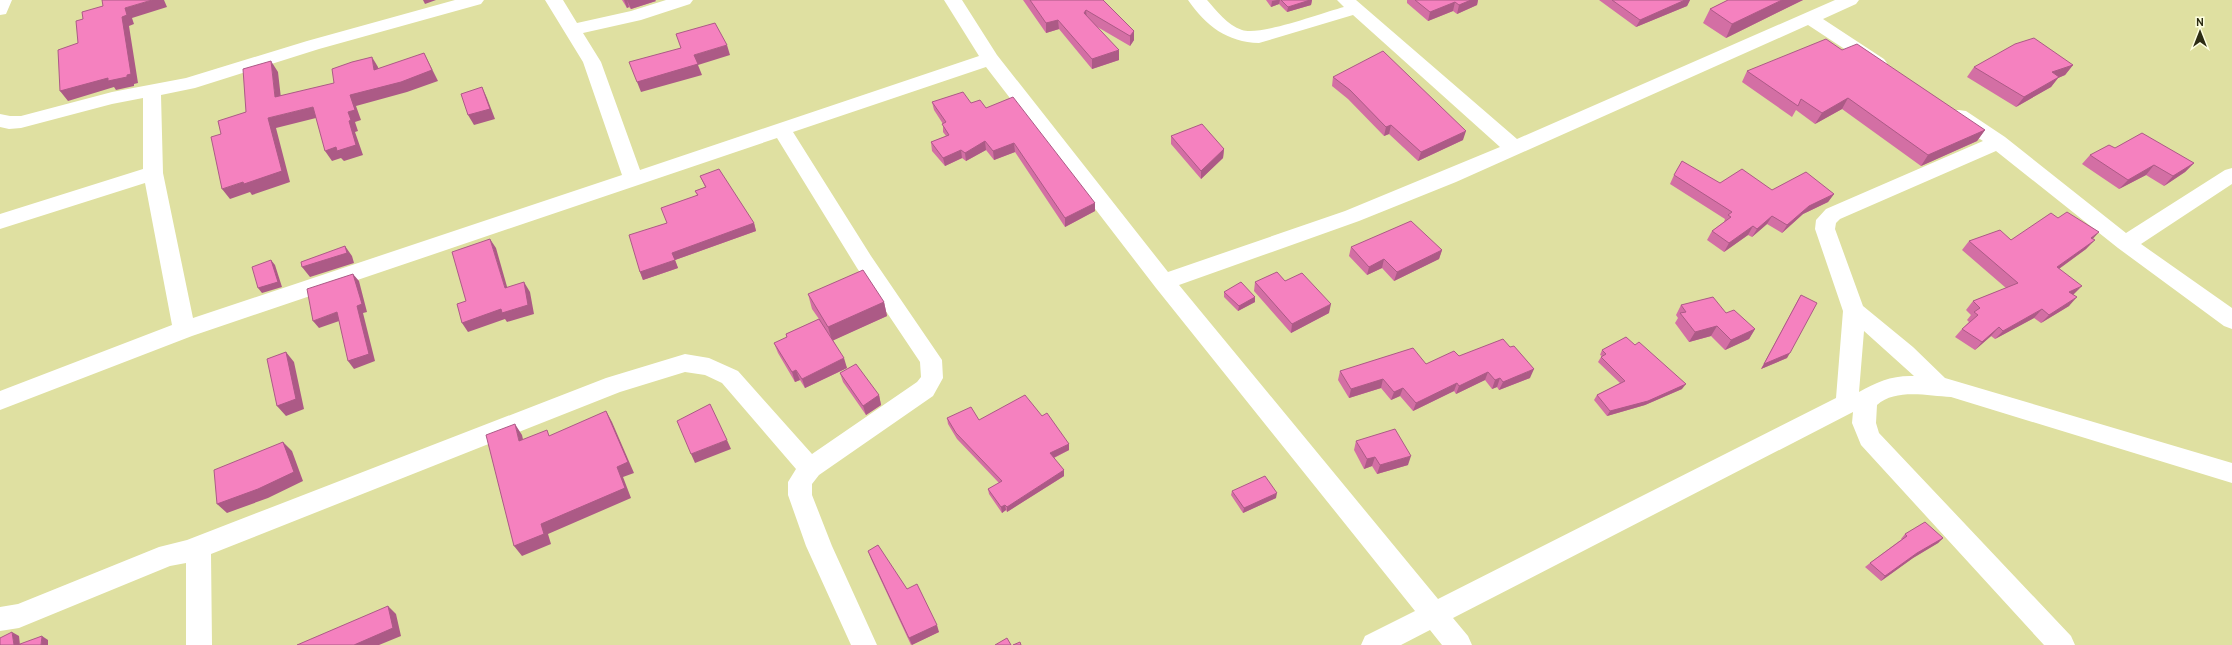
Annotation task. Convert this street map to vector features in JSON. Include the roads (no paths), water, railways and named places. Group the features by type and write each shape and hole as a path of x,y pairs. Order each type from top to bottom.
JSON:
{"street":[{"path":"0,10 3,0"},
{"path":"0,120 9,123 21,122 112,98 188,84 313,45 475,0"},
{"path":"554,0 592,62 633,179"},
{"path":"572,30 635,16 674,5 684,0"},
{"path":"954,0 990,59 1164,282 1459,645"},
{"path":"1197,0 1231,34 1245,38 1259,37 1351,5 1514,148"},
{"path":"1164,282 1352,216 1514,148 1850,0"},
{"path":"1810,18 1894,73"},
{"path":"0,401 184,330 990,59"},
{"path":"152,91 153,173 184,330"},
{"path":"1945,107 1998,142 2125,243 2232,320"},
{"path":"781,129 864,262 931,360 932,378 925,389 810,468 800,482 800,495 819,546 864,645"},
{"path":"1998,142 1833,214 1826,220 1825,229 1854,311 1857,402 1869,438 2062,645"},
{"path":"0,222 153,173"},
{"path":"2125,243 2232,175"},
{"path":"1854,311 1905,353 1939,387"},
{"path":"0,619 19,616 168,555 188,551 614,385 685,363 709,367 730,377 810,468"},
{"path":"1374,645 1857,402 1890,387 1908,385 1927,388 1951,388 2232,473"},
{"path":"188,551 199,556 199,645"}]}
